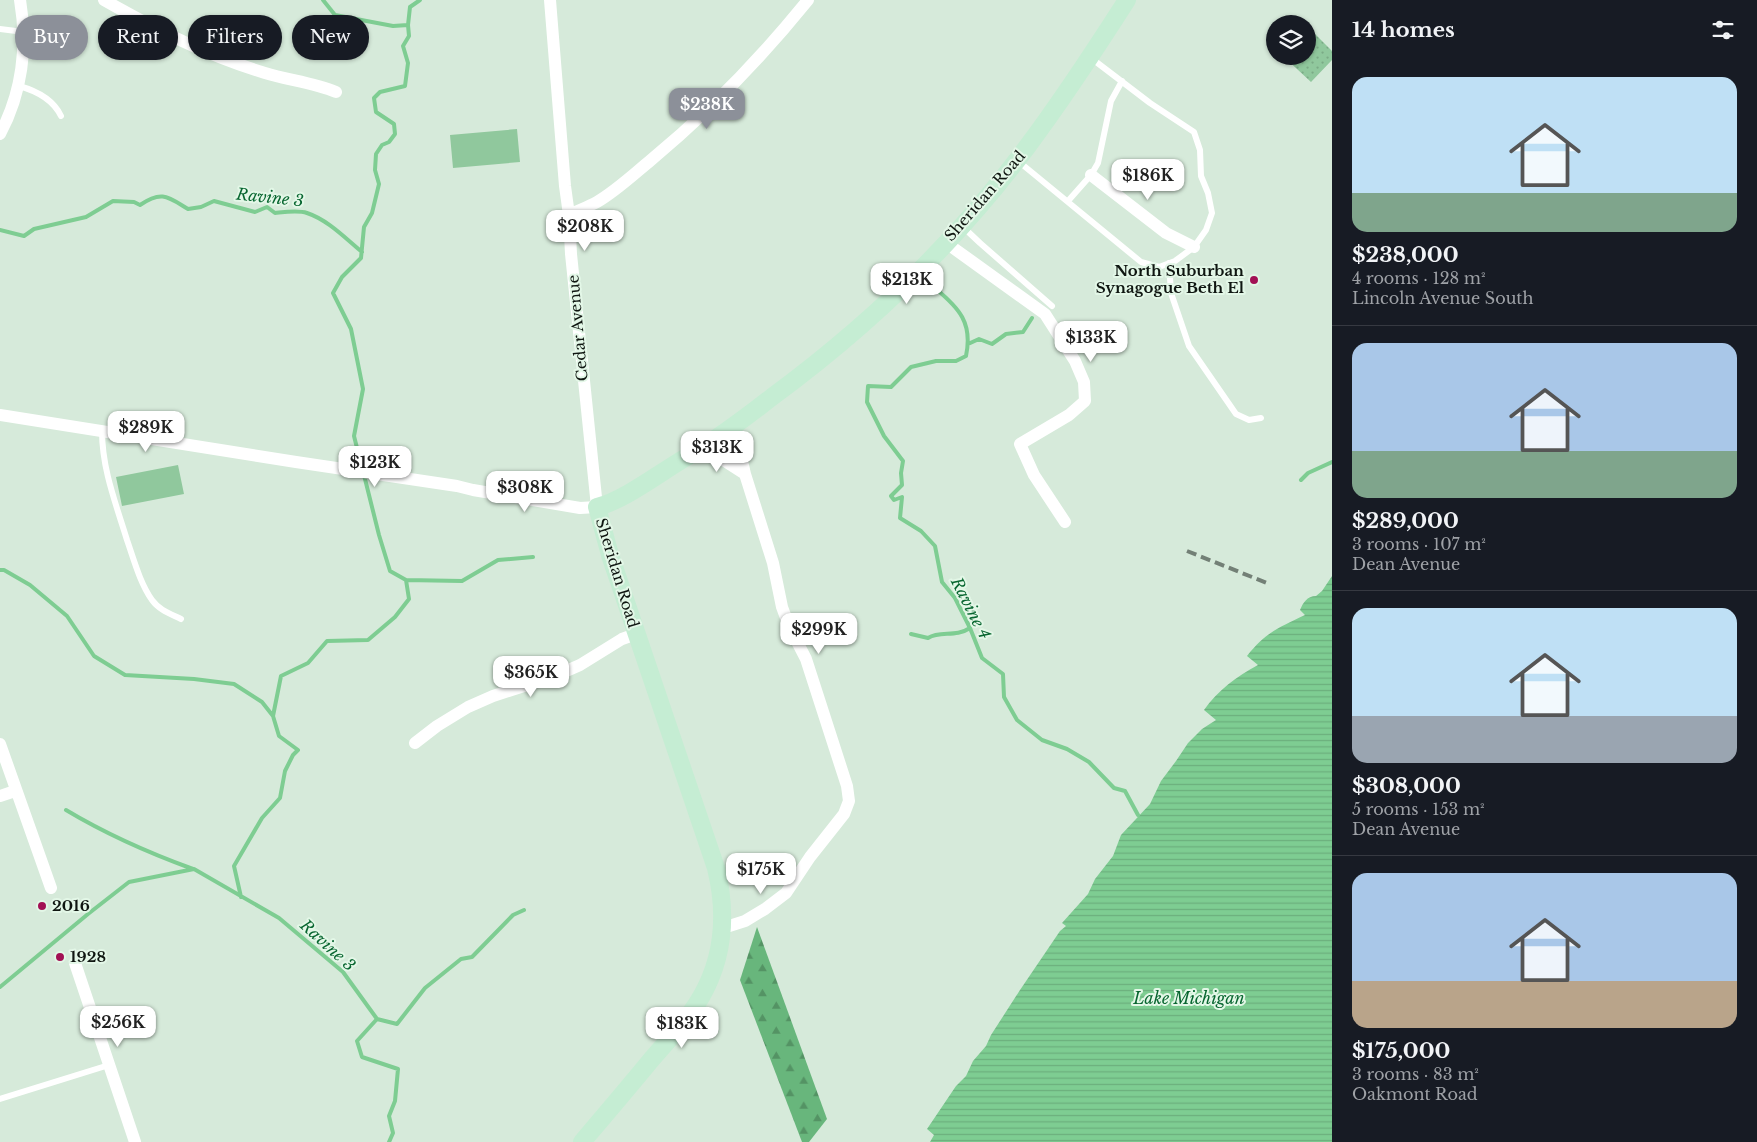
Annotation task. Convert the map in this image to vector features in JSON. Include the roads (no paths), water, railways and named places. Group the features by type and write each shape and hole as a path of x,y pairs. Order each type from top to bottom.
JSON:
{"street":[{"path":"20,0 22,15"},
{"path":"104,0 162,33 210,55 265,73 336,92"},
{"name":"Cedar Avenue","path":"550,0 565,186 570,215 572,264 597,507"},
{"path":"570,215 598,201 632,176 675,140 713,105 766,49 808,0"},
{"name":"Sheridan Road","path":"582,1142 678,1030 701,998 715,967 723,928 723,911 716,868 636,634 610,555 597,507 617,499 700,449 734,426 809,370 869,319 961,225 1017,160 1071,88 1127,0"},
{"path":"0,134 19,86 22,60"},
{"path":"1091,175 1166,233 1194,247"},
{"path":"945,242 1045,314 1075,361 1084,382 1085,401 1069,416 1020,444 1034,475 1065,522"},
{"path":"0,415 457,486 580,508 597,507"},
{"path":"723,928 745,921 765,910 786,892 810,857 844,814 849,801 847,786 806,659 789,626 782,607 772,563 745,474 734,426"},
{"path":"700,449 717,456 745,474"},
{"path":"415,743 437,726 468,707 493,696 554,676 580,665 622,639 636,634"},
{"path":"0,744 15,791 51,888"},
{"path":"0,796 15,791"},
{"path":"75,963 135,1142"}],"lane":[{"path":"0,29 15,31"},
{"path":"1017,160 1141,262 1158,267 1175,261 1194,247 1206,230 1212,212 1208,193 1201,176 1200,150 1194,132 1150,103 1090,57"},
{"path":"1068,201 1091,175 1098,163 1111,100 1122,81"},
{"path":"19,86 47,98 57,107 61,116"},
{"path":"961,225 1052,306"},
{"path":"1169,263 1171,293 1189,346 1236,414 1249,420 1261,418"},
{"path":"102,431 104,467 134,559 146,589 153,602 165,612 181,619"},
{"path":"0,1099 110,1065"}],"water":[{"name":"Lake Michigan","path":"1332,576 1332,1142 930,1142 934,1135 927,1129 956,1086 966,1076 973,1061 986,1046 1020,990 1060,931 1066,926 1062,923 1088,894 1095,879 1113,856 1121,835 1150,804 1161,781 1188,743 1202,729 1216,720 1204,710 1228,684 1258,665 1247,656 1267,636 1280,627 1305,615 1300,610 1304,602 1322,591"}],"waterway":[{"name":"Ravine 3","path":"323,0 335,15 393,26 408,25 409,36 403,46 408,63 405,86 380,92 374,98 376,112 394,124 395,134 389,142 382,145 376,154 375,170 379,184 372,213 364,227 361,258 342,277 333,293 351,329 363,389 354,436 362,468"},
{"path":"408,25 410,7 420,0"},
{"name":"Ravine 3","path":"0,230 24,236 34,229 86,217 113,201 134,202 140,205 154,198 165,197 188,209 201,207 214,201 255,212 267,207 275,213 296,211 307,213 329,225 362,252"},
{"name":"Ravine 4","path":"936,289 957,310 966,325 968,334 966,356 956,361 936,361 911,367 891,387 868,386 867,402 884,436 903,461 902,485 891,496 894,500 902,497 900,518 921,531 935,546 942,582 955,598 982,658 1003,674 1004,697 1017,720 1042,740 1067,749 1089,762 1114,788 1125,791 1138,815"},
{"path":"968,344 979,339 992,344 1006,334 1023,332 1032,318"},
{"path":"1301,480 1308,473 1332,462"},
{"name":"Ravine 3","path":"273,716 281,676 308,663 327,641 368,640 395,617 409,599 406,580 390,571 364,475"},
{"path":"406,580 462,581 498,560 533,557"},
{"name":"Ravine 3","path":"0,570 4,570 30,585 67,616 94,656 125,675 194,679 234,684 262,702 273,716 279,736 298,750 293,755 285,771 280,798 262,818 234,866 241,897"},
{"path":"911,634 928,638 938,634 959,633 970,628"},
{"path":"66,810 128,842 193,869"},
{"name":"Ravine 3","path":"0,987 129,882 194,869 279,918 343,972 377,1019 357,1041 362,1057 398,1069 395,1101 389,1116 393,1133 389,1142"},
{"path":"377,1019 397,1024 425,988 461,959 472,957 513,915 524,910"}],"railway":[{"path":"1187,551 1267,583"}],"place":[{"name":"North Suburban Synagogue Beth El","path":"1254,280"},
{"name":"2016","path":"42,906"},
{"name":"1928","path":"60,957"}]}
